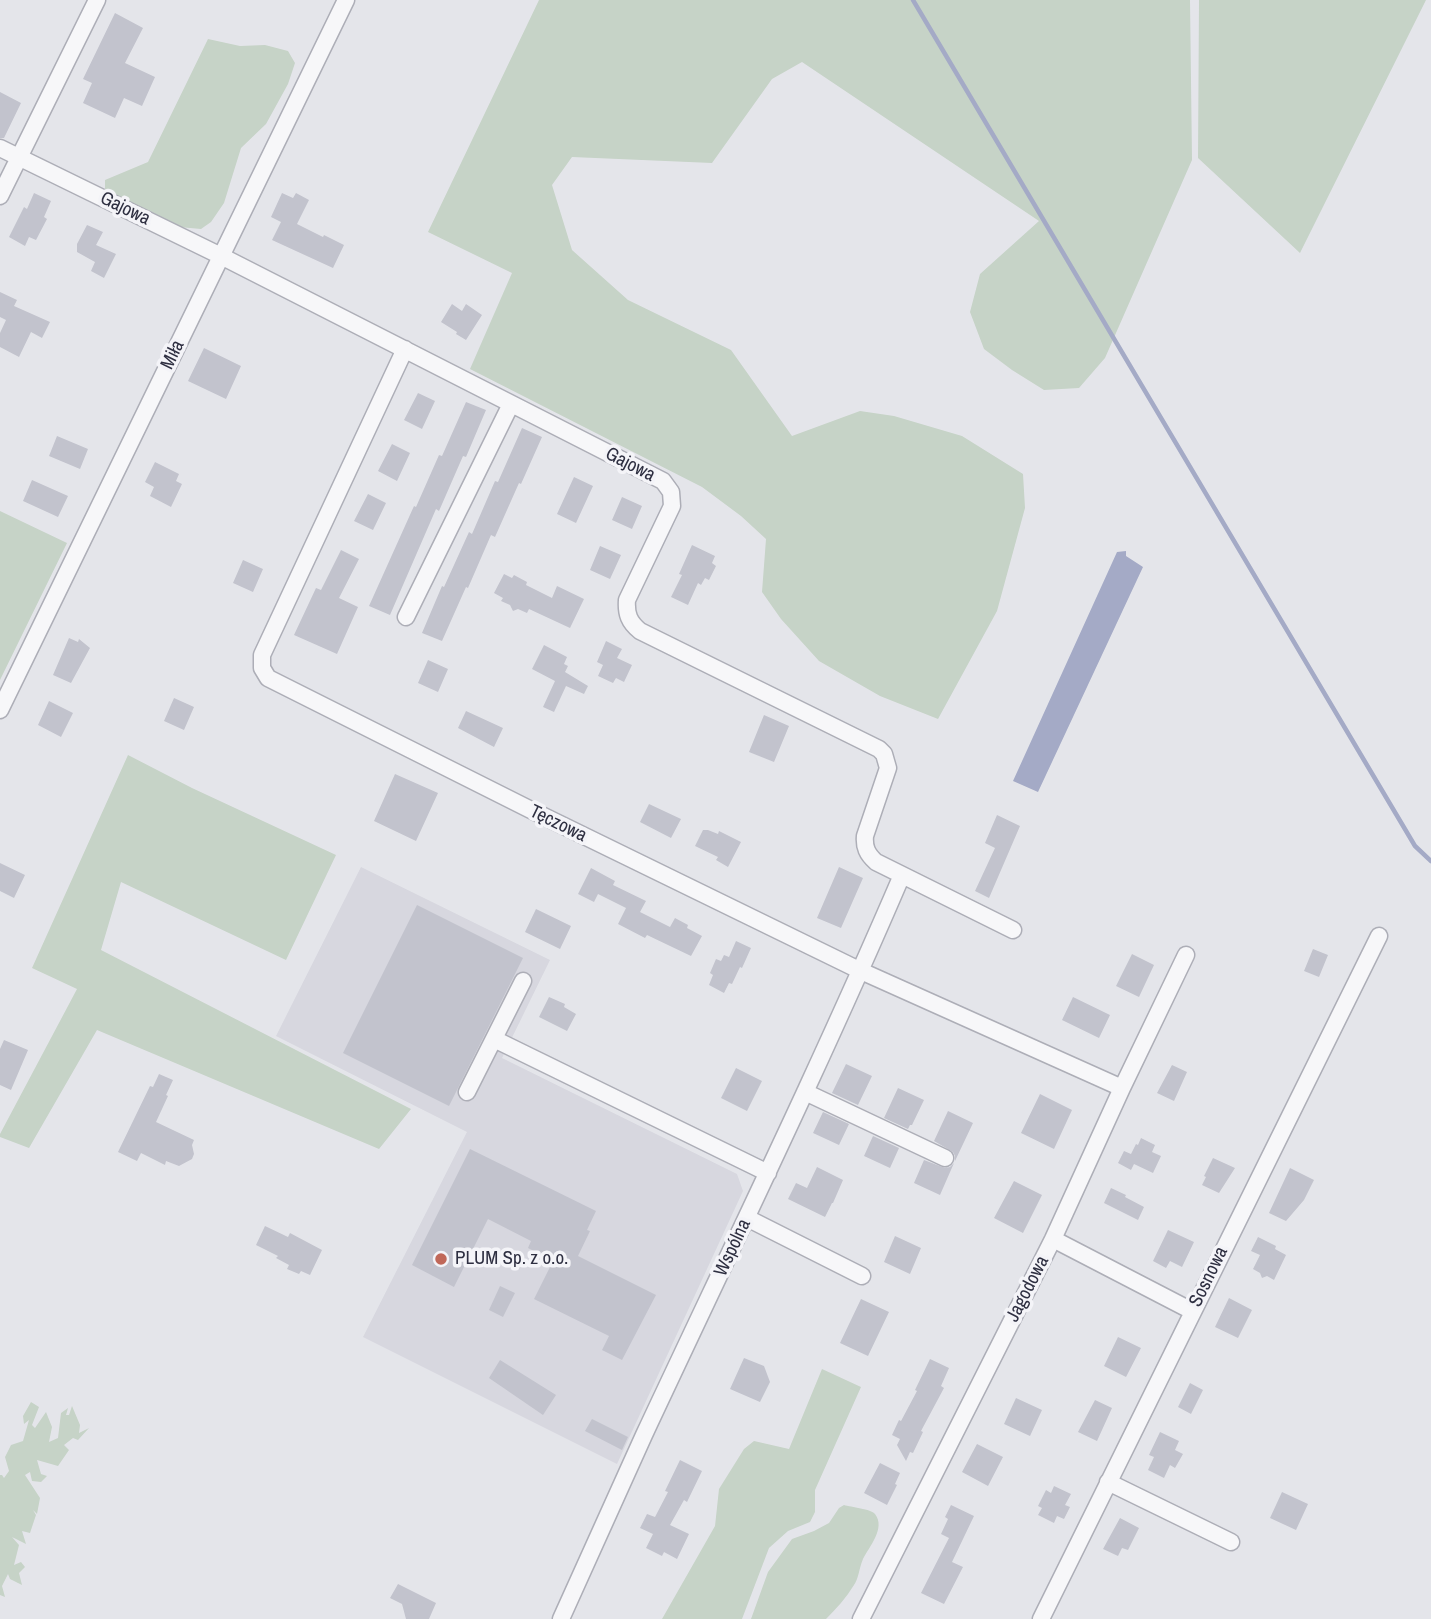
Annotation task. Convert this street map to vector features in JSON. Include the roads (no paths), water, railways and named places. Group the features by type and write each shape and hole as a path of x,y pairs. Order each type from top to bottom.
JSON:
{"street":[{"path":"0,196 97,0"},
{"name":"Miła","path":"0,710 346,0"},
{"name":"Gajowa","path":"0,148 221,256 663,481 671,492 672,506 627,600 628,618 633,625 640,631 879,749 884,754 888,768 865,836 866,850 876,862 1013,930"},
{"name":"Tęczowa","path":"405,349 262,655 262,668 268,678 861,971 1122,1088"},
{"path":"406,617 511,404"},
{"name":"Wspólna","path":"561,1619 861,971 902,875"},
{"name":"Sosnowa","path":"1041,1619 1379,936"},
{"name":"Jagodowa","path":"861,1619 1053,1239 1186,955"},
{"path":"467,1093 500,1043 523,981"},
{"path":"500,1043 768,1173"},
{"path":"805,1092 945,1158"},
{"path":"747,1218 862,1276"},
{"path":"1053,1239 1192,1311"},
{"path":"1108,1482 1231,1542"}],"water":[{"path":"1126,551 1126,556 1143,567 1038,792 1013,781 1117,552"}],"waterway":[{"path":"913,0 1415,846 1431,861"}],"place":[{"name":"PLUM Sp. z o.o.","path":"441,1259"}]}
